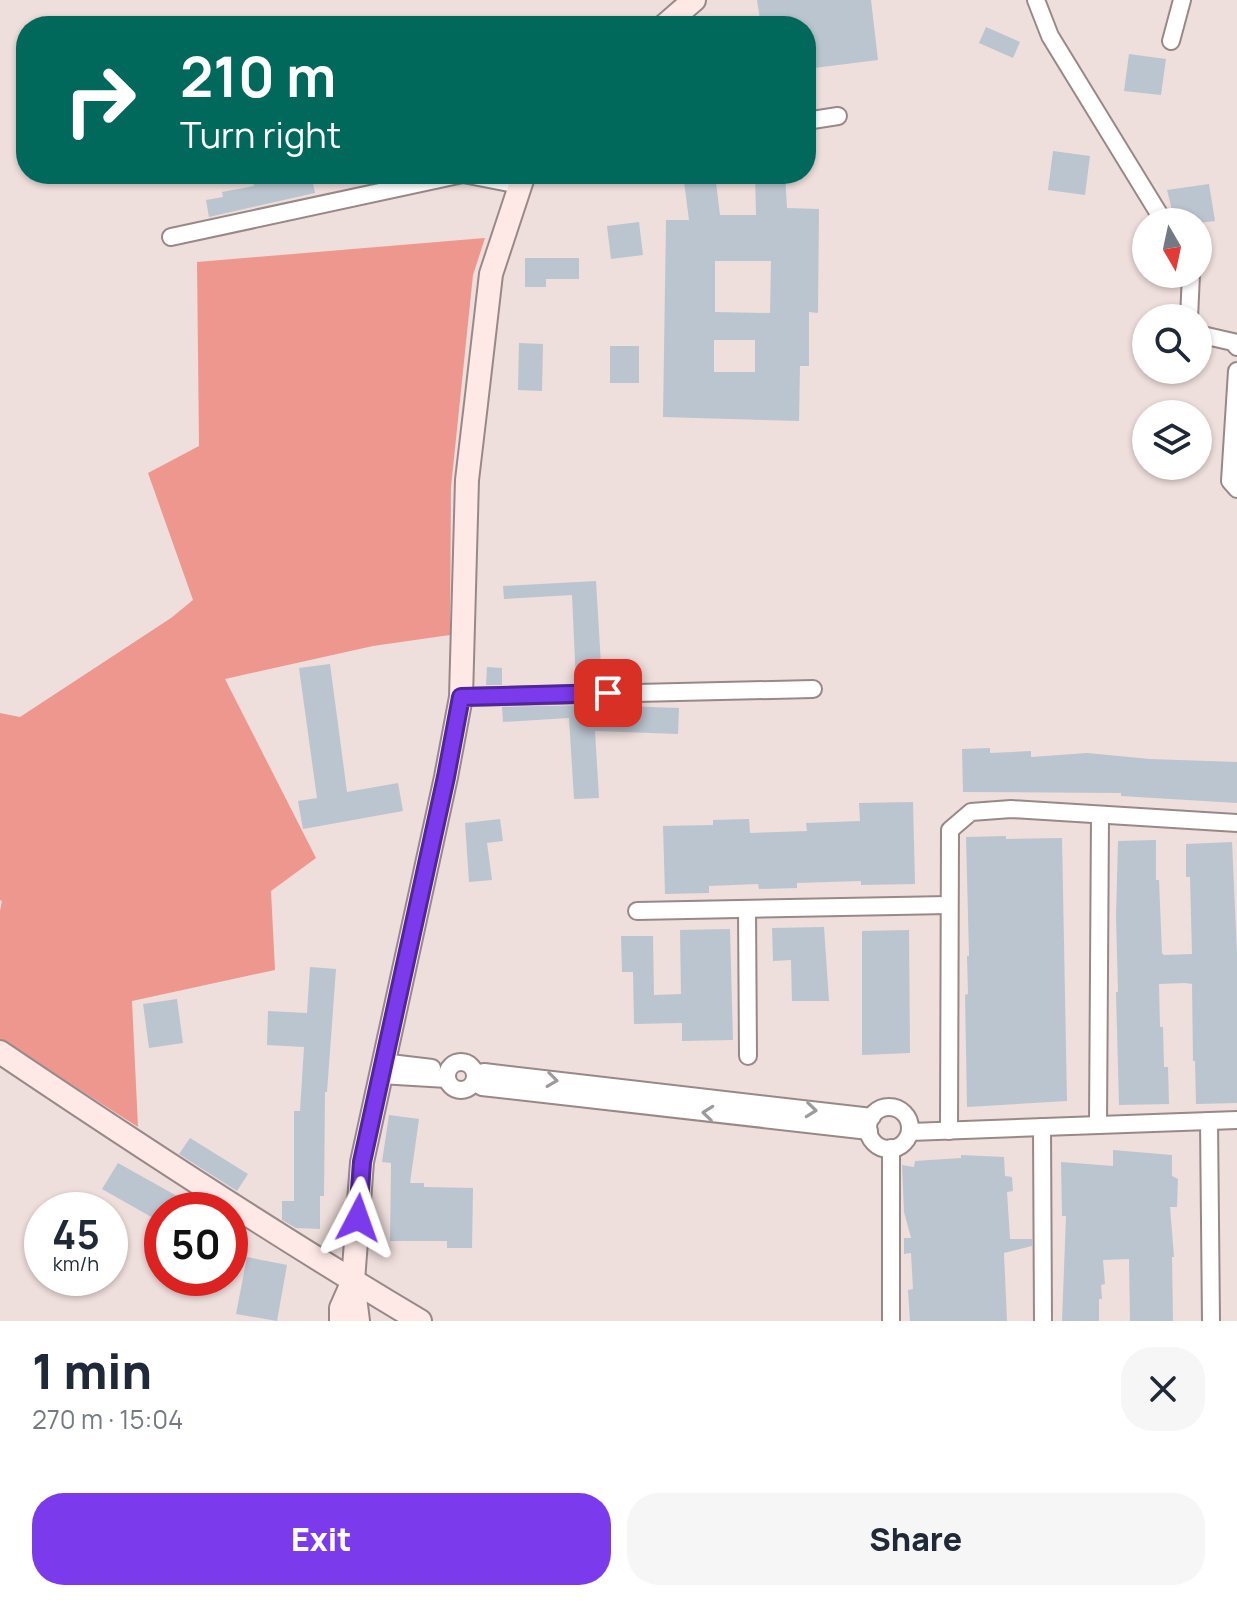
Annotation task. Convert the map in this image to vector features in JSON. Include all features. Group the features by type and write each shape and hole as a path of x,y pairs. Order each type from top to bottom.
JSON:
{"main road":[{"path":"358,1321 353,1281 362,1162 461,697 467,480 491,274 521,184"},
{"path":"0,1052 105,1123 420,1321"},
{"path":"341,1321 341,1308 353,1281"}],"street":[{"path":"1036,0 1050,36 1155,208"},
{"path":"1171,41 1182,0"},
{"path":"816,119 838,116"},
{"path":"171,237 417,184"},
{"path":"1212,337 1233,342 1237,347"},
{"path":"1237,371 1230,481 1237,489"},
{"path":"461,697 813,689"},
{"path":"949,1131 950,830 971,812 1011,809 1237,823"},
{"path":"1098,1125 1100,815"},
{"path":"637,911 949,905"},
{"path":"747,909 748,1056"},
{"path":"381,1068 448,1074 455,1064 463,1062 471,1066 474,1078 484,1072 870,1124"},
{"path":"893,1107 907,1116 910,1132 900,1146 881,1147 873,1141 870,1124 878,1111 893,1107"},
{"path":"910,1132 1237,1120"},
{"path":"1209,1121 1211,1321"},
{"path":"1042,1127 1043,1321"},
{"path":"891,1148 891,1321"}],"shaded area":[{"path":"485,238 473,275 451,487 450,635 373,646 225,679 316,858 271,891 275,970 132,1001 138,1127 0,1039 0,713 20,717 171,618 193,600 148,473 199,446 197,262"}],"building":[{"path":"757,0 871,0 878,60 816,68 816,16 759,16"},
{"path":"986,27 1020,42 1013,58 979,43"},
{"path":"1129,54 1166,59 1161,95 1124,91"},
{"path":"1053,151 1090,156 1085,195 1048,190"},
{"path":"313,184 315,193 209,217 206,200 223,197 222,192 254,186"},
{"path":"684,184 716,184 720,215 756,215 755,184 786,184 787,208 819,209 818,313 809,312 809,366 800,366 799,421 663,417 666,220 689,220","holes":["715,261 771,261 770,313 715,312","714,340 755,340 755,372 714,372"]},
{"path":"1209,184 1215,221 1212,221 1212,208 1172,208 1167,190"},
{"path":"639,222 643,255 611,259 607,226"},
{"path":"525,258 579,258 579,279 546,279 546,287 525,287"},
{"path":"519,343 543,344 542,391 518,390"},
{"path":"610,346 639,346 639,383 610,383"},
{"path":"596,581 602,681 576,683 572,595 504,599 503,586"},
{"path":"330,664 347,792 398,783 403,811 303,829 298,801 317,798 299,668"},
{"path":"487,667 502,668 502,685 486,685"},
{"path":"594,705 679,708 678,734 595,731 599,798 574,799 569,718 503,722 502,707"},
{"path":"990,748 990,753 1031,751 1031,757 1087,753 1237,762 1237,803 1121,796 1121,793 963,792 962,749"},
{"path":"913,802 915,884 861,885 861,881 797,883 797,888 759,889 758,884 709,886 709,893 665,894 663,826 713,825 713,820 749,819 750,833 807,831 806,823 860,821 859,803"},
{"path":"500,819 503,841 487,843 492,880 469,882 465,823"},
{"path":"1006,836 1006,839 1062,838 1067,1101 967,1107 965,995 968,994 969,956 966,837"},
{"path":"1156,840 1156,880 1159,880 1164,955 1192,954 1186,844 1232,842 1237,953 1237,1103 1196,1104 1192,984 1185,983 1159,984 1160,1027 1163,1027 1164,1067 1168,1067 1169,1104 1119,1105 1116,992 1118,841"},
{"path":"824,927 829,1001 792,1001 791,960 773,961 772,928"},
{"path":"730,929 733,1040 682,1041 682,1023 634,1024 633,972 622,972 621,936 653,936 654,995 681,994 680,930"},
{"path":"909,930 910,1053 862,1055 862,931"},
{"path":"310,967 336,969 325,1092 324,1196 320,1196 320,1229 296,1228 282,1220 282,1201 294,1201 294,1111 300,1111 304,1047 267,1045 268,1011 307,1013"},
{"path":"177,999 183,1043 149,1048 143,1004"},
{"path":"389,1115 419,1119 410,1183 424,1183 424,1187 473,1188 472,1248 447,1248 447,1241 390,1241 391,1163 382,1162"},
{"path":"190,1138 248,1174 237,1191 179,1154"},
{"path":"1113,1150 1172,1155 1172,1176 1178,1179 1177,1207 1170,1207 1174,1257 1173,1321 1130,1321 1129,1259 1103,1260 1105,1284 1101,1285 1099,1321 1062,1321 1066,1216 1062,1216 1061,1162 1113,1166"},
{"path":"961,1155 1004,1157 1005,1176 1012,1177 1013,1191 1007,1192 1010,1239 1032,1239 1032,1246 1004,1253 1007,1321 910,1321 908,1290 913,1289 911,1253 904,1254 904,1238 911,1238 904,1212 902,1165 914,1167 915,1161 961,1158"},
{"path":"118,1163 170,1192 144,1192 144,1213 128,1204 128,1192 102,1189"},
{"path":"248,1257 287,1265 277,1321 236,1314 239,1296 248,1296"}],"route":[{"path":"358,1218 362,1162 461,697 608,693"}]}
